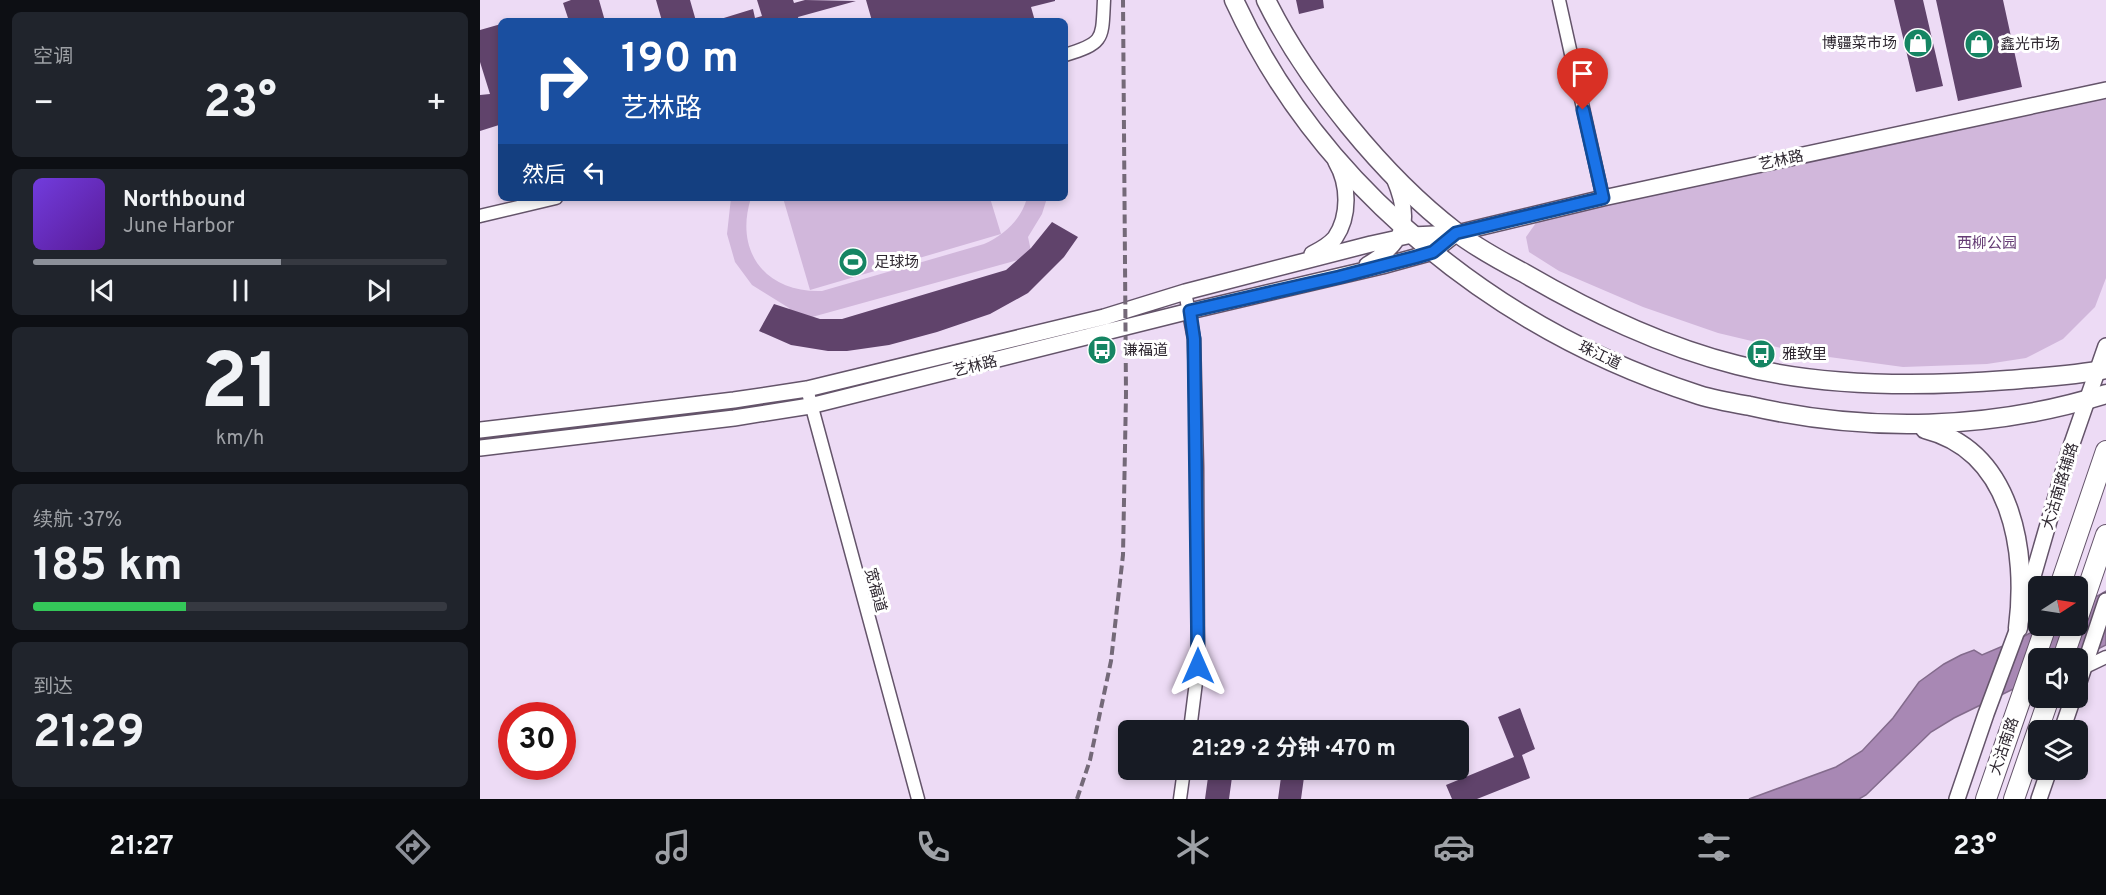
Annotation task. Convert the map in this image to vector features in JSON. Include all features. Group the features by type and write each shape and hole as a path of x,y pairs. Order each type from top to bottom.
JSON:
{"highway":[{"path":"2063,576 2106,452"},
{"path":"2088,588 2106,535"},
{"name":"大沽南路","path":"1986,799 2043,636"},
{"name":"大沽南路","path":"2013,799 2045,708"}],"main road":[{"name":"珠江道","path":"1234,0 1276,76 1298,109 1327,147 1404,233 1492,296 1609,360 1645,376 1701,395 1800,416 1906,424 1955,423 2025,415 2106,394"},
{"path":"1266,0 1287,37 1332,102 1393,176 1456,233 1596,314 1639,332 1737,365 1835,381 1956,384 2102,370"},
{"path":"1906,424 1941,434 1961,444 1973,453 1993,476 2009,513 2019,558 2021,594 2018,628"}],"street":[{"path":"1068,54 1089,48 1102,34 1104,0"},
{"path":"1559,0 1603,198"},
{"name":"艺林路","path":"480,430 734,400 807,389 1104,317 1185,292 1404,233 1456,233 1603,198 2106,90"},
{"path":"1294,262 1324,248 1334,239 1343,217 1346,192 1343,174 1327,147"},
{"path":"1339,277 1379,258 1404,233 1404,206 1393,176"},
{"path":"480,216 543,201"},
{"name":"艺林路","path":"480,448 734,418 810,406 1433,252 1456,233"},
{"path":"1185,292 1195,351 1198,655 1191,720"},
{"name":"大沽南路辅路","path":"2018,628 2069,452 2087,400 2102,370 2106,346"},
{"name":"宽福道","path":"807,389 918,799"},
{"path":"2088,653 2106,601"},
{"name":"大沽南路","path":"1958,799 2018,628"},
{"path":"2088,663 2106,657"},
{"path":"1180,799 1183,780"},
{"path":"2039,799 2046,780"}],"green space":[{"name":"西柳公园","path":"2106,95 2106,278 2095,307 2063,339 2026,358 1987,364 1903,367 1807,354 1718,333 1643,307 1559,271 1529,252 1526,237 1538,220"},
{"path":"731,201 750,201 747,235 751,251 759,265 784,285 802,290 822,291 984,244 1011,226 1021,213 1026,201 1046,201 1042,214 1028,237 1032,256 794,322 789,308 752,285 735,262 727,234"},
{"name":"足球场","path":"784,201 991,201 1001,234 810,290"}],"shaded area":[{"path":"2106,591 2106,645 2088,654 2088,648 2028,648 2028,682 1954,718 1931,732 1866,795 1859,799 1749,799 1836,767 1862,751 1893,718 1919,682 1961,655 1974,650 1982,655 2028,634 2028,636 2088,636 2088,601"}],"building":[{"path":"571,0 599,0 604,18 568,18 563,3"},
{"path":"656,0 690,0 695,18 661,18"},
{"path":"757,0 793,0 794,3 805,0 856,1 798,18 755,18 762,16"},
{"path":"866,0 1055,0 1031,7 1034,18 871,18"},
{"path":"1296,0 1323,0 1324,8 1299,14"},
{"name":"博疆菜市场","path":"1894,0 1923,0 1943,86 1916,92"},
{"name":"鑫光市场","path":"1936,0 2003,0 2022,87 1958,101"},
{"path":"753,9 755,18 724,18"},
{"path":"498,25 498,125 480,131 480,95 490,94 480,62 480,30"},
{"path":"1052,222 1078,237 1064,257 1028,293 990,314 889,345 847,351 828,351 791,345 759,331 774,304 820,319 842,319 1006,270 1031,248"},
{"path":"1520,708 1535,749 1522,755 1530,778 1477,799 1452,799 1446,785 1458,780 1469,780 1469,776 1514,757 1498,717"},
{"path":"1208,780 1232,780 1229,799 1205,799"},
{"path":"1281,780 1304,780 1301,799 1278,799"}],"railway":[{"path":"1077,799 1090,760 1111,661 1123,555 1126,394 1123,0"}],"place":[{"name":"博疆菜市场","path":"1918,43"},
{"name":"鑫光市场","path":"1979,44"},
{"name":"足球场","path":"853,262"},
{"name":"谦福道","path":"1102,350"},
{"name":"雅致里","path":"1761,354"}],"route":[{"path":"1198,666 1197,467 1194,339 1190,311 1416,257 1433,252 1456,233 1603,198 1583,110"}]}
